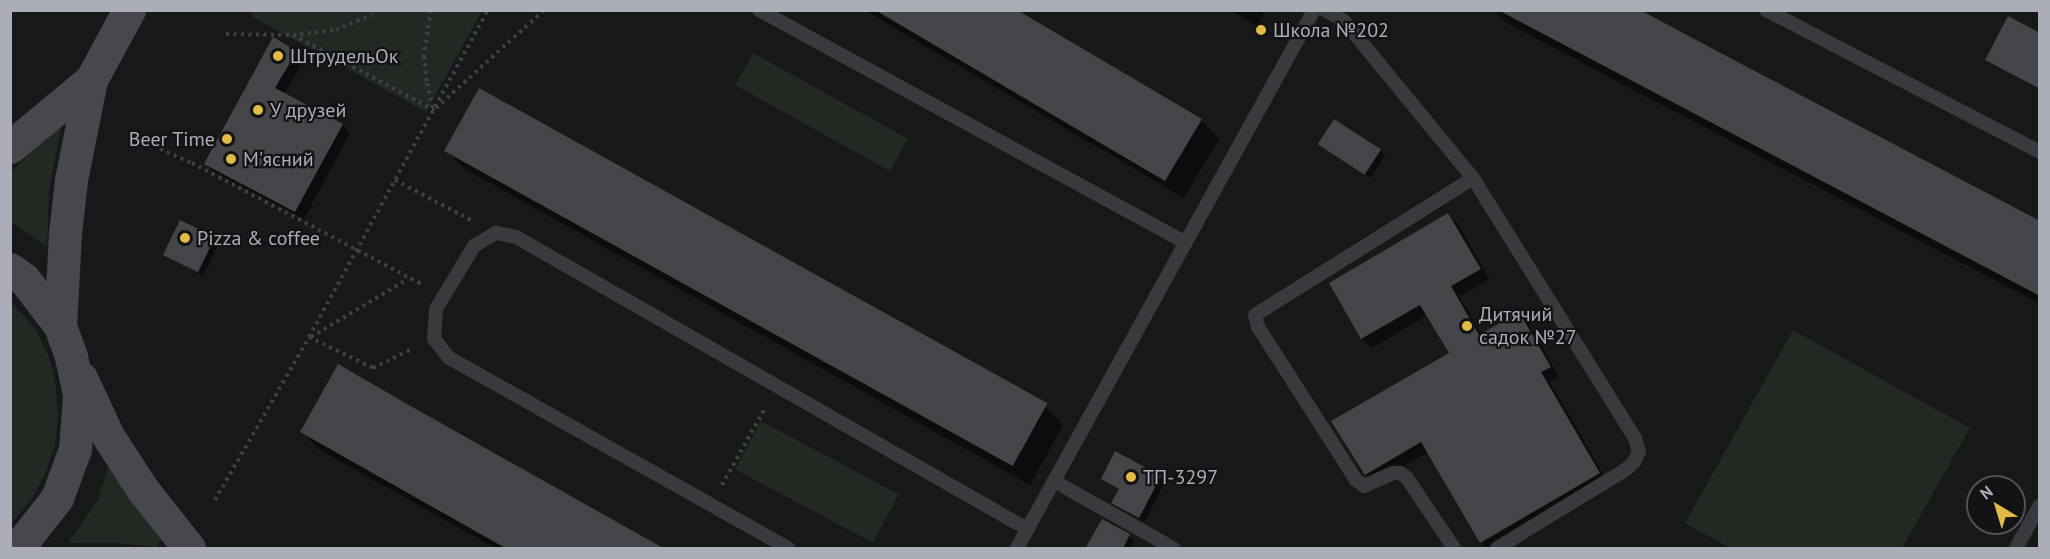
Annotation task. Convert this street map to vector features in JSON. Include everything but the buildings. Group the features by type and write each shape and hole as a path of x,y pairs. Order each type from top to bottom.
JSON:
{"street":[{"path":"60,326 64,233 91,80 129,10"},
{"path":"10,147 91,80"},
{"path":"10,269 24,279 60,326 71,357 108,436 143,490 189,549"},
{"path":"13,549 24,540 57,498 75,449 78,396 71,357"}],"lane":[{"path":"759,10 1186,243"},
{"path":"1017,549 1314,10"},
{"path":"1325,10 1344,21 1473,178 1635,438 1639,451 1634,462 1625,470 1497,549"},
{"path":"1766,10 2040,152"},
{"path":"1454,549 1407,478 1400,473 1393,473 1364,486 1356,480 1258,327 1255,315 1473,178"},
{"path":"788,549 449,358 434,339 436,309 474,246 496,233 516,237 1027,529"},
{"path":"1054,481 1173,549"},
{"path":"2016,549 2040,505"}],"path":[{"path":"431,10 424,56 427,83 434,110"},
{"path":"215,500 309,337 488,10"},
{"path":"434,110 544,10"},
{"path":"226,34 293,35 336,30 372,15"},
{"path":"293,35 434,110"},
{"path":"160,149 192,163 357,249 408,279 446,294"},
{"path":"395,180 496,233"},
{"path":"309,337 408,279"},
{"path":"309,337 373,368 434,339"},
{"path":"710,505 777,386"}],"shaded area":[{"path":"254,10 482,11 426,112 251,16"},
{"path":"753,53 908,139 890,171 735,85"},
{"path":"62,122 49,190 47,247 11,222 10,173"},
{"path":"10,300 38,333 50,360 56,387 58,416 55,445 46,472 33,497 11,524"},
{"path":"1793,330 1970,428 1902,548 1730,548 1685,523"},
{"path":"761,421 899,494 873,543 735,470"},
{"path":"110,460 164,534 157,547 115,543 68,543 98,500"}],"place":[{"name":"Школа №202","path":"1261,30"},
{"name":"ШтрудельОк","path":"278,56"},
{"name":"У друзей","path":"258,110"},
{"name":"Beer Time","path":"227,139"},
{"name":"М'ясний","path":"231,159"},
{"name":"Pizza & coffee","path":"185,238"},
{"name":"Дитячий садок №27","path":"1467,326"},
{"name":"ТП-3297","path":"1131,477"}]}
